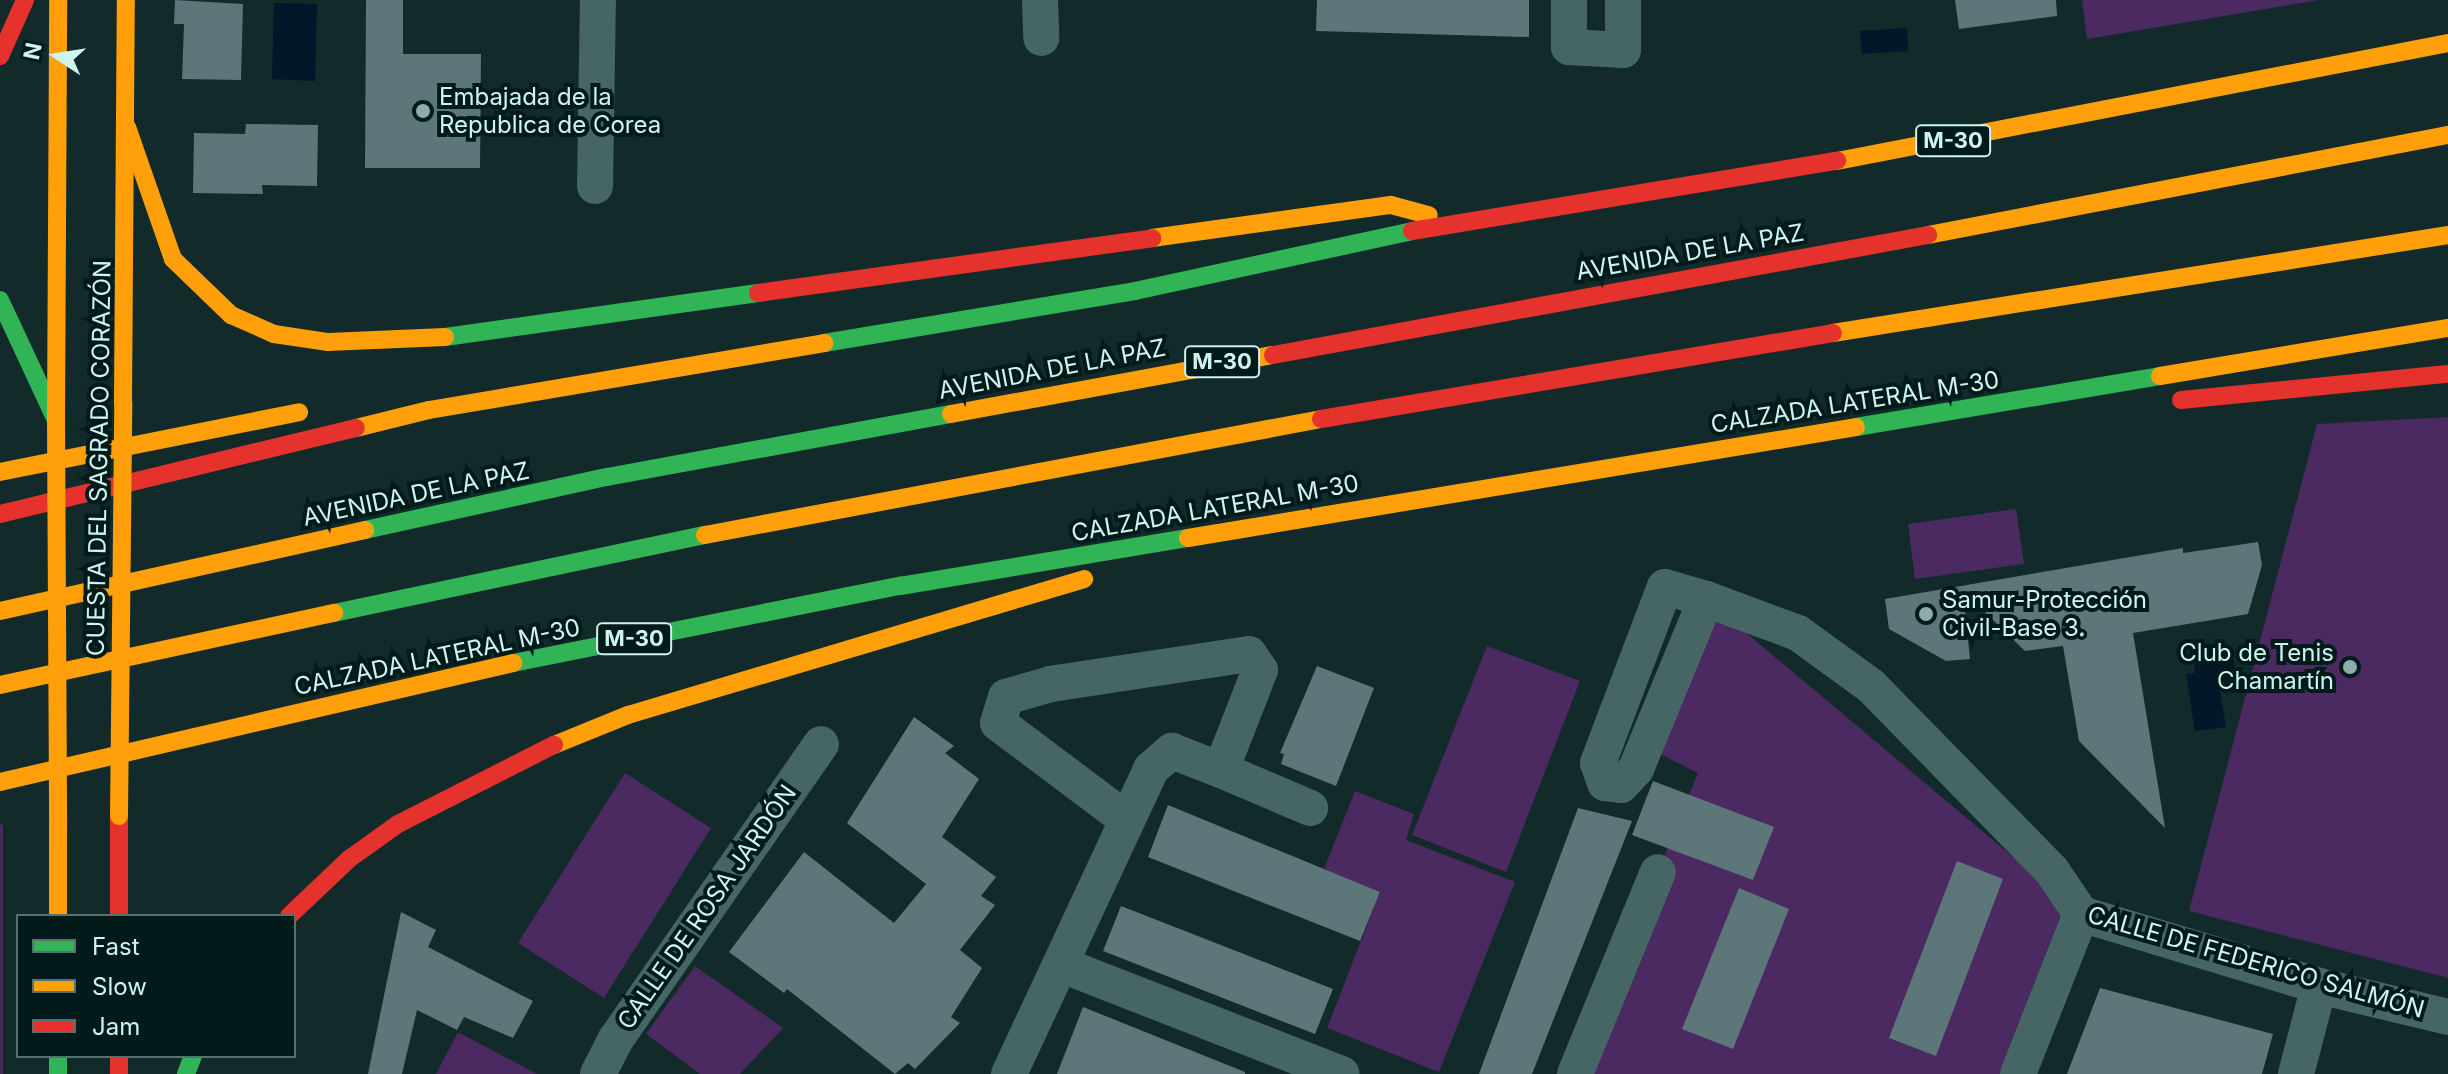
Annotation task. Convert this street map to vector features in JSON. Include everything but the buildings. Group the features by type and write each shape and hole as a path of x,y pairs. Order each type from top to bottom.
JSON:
{"main road":[{"path":"0,56 25,0"},
{"name":"CUESTA DEL SAGRADO CORAZÓN","path":"58,0 58,914"},
{"name":"CUESTA DEL SAGRADO CORAZÓN","path":"119,914 126,0"},
{"name":"M-30","path":"0,514 429,410 1135,291 1455,221 1889,153 2448,43"},
{"path":"127,127 173,259 231,315 274,334 328,342 437,338 1391,205 1455,221"},
{"name":"AVENIDA DE LA PAZ","path":"0,611 607,477 2332,161 2448,135"},
{"path":"0,685 618,552 1018,473 1612,368 2448,235"},
{"path":"0,300 56,420"},
{"name":"CALZADA LATERAL M-30","path":"0,782 431,680 900,586 2448,328"},
{"path":"2035,396 2148,402 2448,374"},
{"path":"0,472 330,411 429,410"},
{"name":"M-30","path":"0,522 96,490"},
{"path":"291,914 349,859 398,824 540,751 628,715 1274,522"}],"street":[{"path":"595,186 598,0"},
{"path":"1040,0 1041,38"},
{"path":"1569,0 1569,47 1623,50 1623,0"},
{"name":"CALLE DE FEDERICO SALMÓN","path":"1706,599 1636,769 1621,785 1605,783 1598,763 1665,587 1706,599 1798,633 1871,686 2052,871 2081,914 2319,986 2448,1017"},
{"path":"1127,820 998,723 1006,697 1051,684 1249,654 1260,670 1221,770"},
{"name":"CALLE DE ROSA JARDÓN","path":"598,1074 616,1039 821,744"},
{"path":"1009,1074 1151,769 1172,751 1310,808"},
{"path":"1575,1074 1658,872"},
{"path":"2018,1074 2081,914"},
{"path":"1062,965 1341,1074"},
{"path":"2296,1074 2319,986"}],"shaded area":[{"path":"2082,0 2319,0 2087,39"},
{"name":"Club de Tenis Chamartín","path":"2448,417 2448,978 2189,911 2317,424"},
{"path":"2016,509 2024,564 1915,579 1908,524"},
{"path":"1706,599 2081,914 2018,1074 1575,1074 1698,773 1646,747"},
{"path":"1487,646 1580,681 1506,872 1412,835"},
{"path":"625,773 711,828 604,998 518,943"},
{"path":"1355,791 1414,814 1406,840 1515,882 1439,1072 1327,1028 1380,892 1324,869"},
{"path":"3,824 3,1074 0,1074 0,825"},
{"path":"695,966 783,1028 740,1074 700,1074 646,1034"},
{"path":"458,1032 537,1074 436,1074"}],"water":[{"path":"274,3 317,4 315,81 272,79"},
{"path":"1907,28 1908,51 1862,54 1860,31"},
{"path":"2232,651 2237,682 2219,685 2226,727 2195,731 2186,674 2195,673 2193,658"}],"traffic: fast":[{"path":"824,343 1135,291 1412,231"},
{"path":"445,337 758,293"},
{"path":"0,300 56,420"},
{"path":"1856,427 2160,376"},
{"path":"365,530 607,477 951,414"},
{"path":"334,613 705,535"},
{"path":"513,663 900,586 1188,538"},
{"path":"58,1058 58,1074"},
{"path":"186,1074 192,1058"}],"traffic: slow":[{"path":"56,420 58,0"},
{"path":"123,403 126,0"},
{"path":"1837,161 2448,43"},
{"path":"127,127 173,259 231,315 274,334 328,342 445,337"},
{"path":"1928,235 2448,135"},
{"path":"1152,238 1391,205 1429,215"},
{"path":"1833,333 2448,235"},
{"path":"2160,376 2448,328"},
{"path":"356,428 429,410 824,343"},
{"path":"951,414 1273,355"},
{"path":"119,816 123,403"},
{"path":"0,472 299,412"},
{"path":"705,535 1321,419"},
{"path":"56,420 58,827"},
{"path":"1188,538 1856,427"},
{"path":"0,611 365,530"},
{"path":"554,745 628,715 1084,579"},
{"path":"0,685 334,613"},
{"path":"0,782 513,663"},
{"path":"58,827 58,914"}],"traffic: jam":[{"path":"0,56 25,0"},
{"path":"1412,231 1837,161"},
{"path":"1273,355 1928,235"},
{"path":"758,293 1152,238"},
{"path":"1321,419 1833,333"},
{"path":"2181,400 2448,374"},
{"path":"0,514 356,428"},
{"path":"291,914 349,859 398,824 554,745"},
{"path":"119,816 119,914"},
{"path":"119,1058 119,1074"}],"place":[{"name":"Embajada de la Republica de Corea","path":"423,111"},
{"name":"Samur-Protección Civil-Base 3.","path":"1926,614"},
{"name":"Club de Tenis Chamartín","path":"2350,667"}]}
